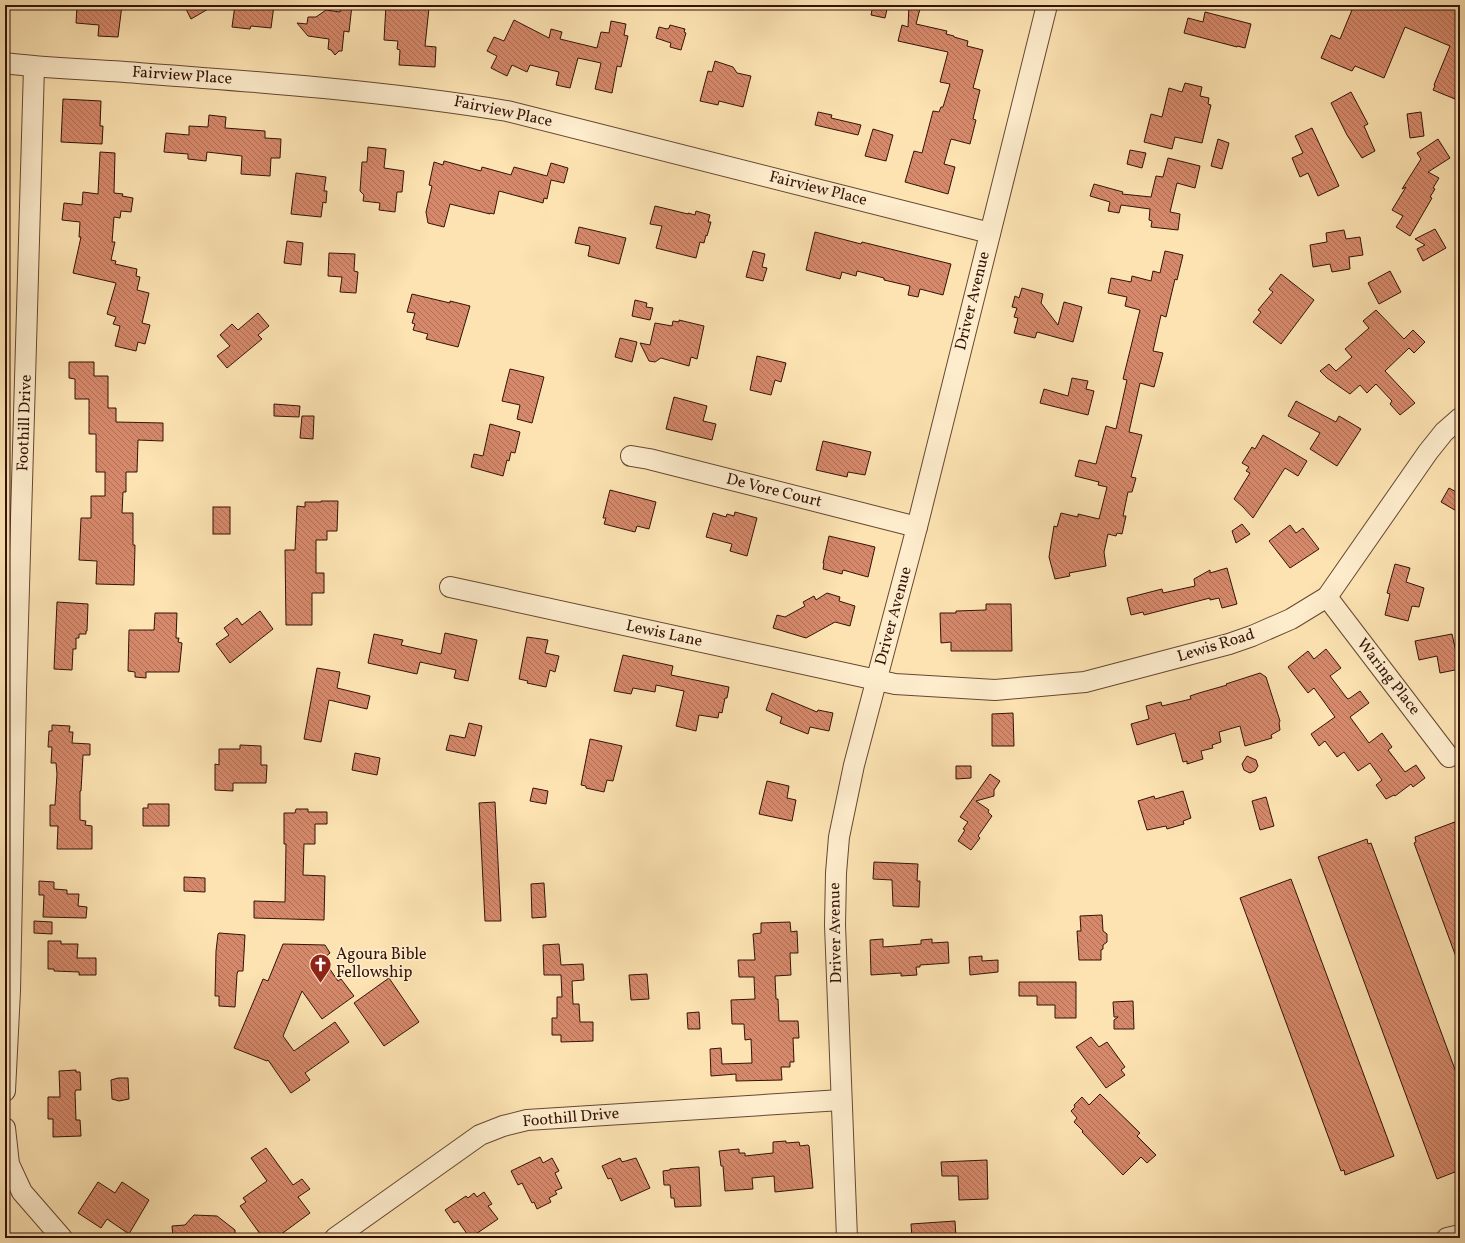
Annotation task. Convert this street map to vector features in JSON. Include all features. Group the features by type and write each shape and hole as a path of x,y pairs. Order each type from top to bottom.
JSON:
{"street":[{"name":"Driver Avenue","path":"847,1238 835,925 836,872 839,837 854,765 917,527 1047,5"},
{"name":"Fairview Place","path":"5,64 34,67 135,72 293,85 444,100 507,111 990,233"},
{"name":"Foothill Drive","path":"5,1091 10,991 16,691 34,67"},
{"name":"Lewis Road","path":"877,681 895,684 996,690 1086,682 1222,646 1246,638 1291,619 1327,597 1428,452 1444,432 1460,418"},
{"name":"De Vore Court","path":"631,456 649,459 917,527"},
{"name":"Lewis Lane","path":"450,587 877,681"},
{"name":"Waring Place","path":"1327,597 1449,757"},
{"name":"Foothill Drive","path":"335,1238 480,1135 503,1126 527,1120 841,1100"},
{"path":"5,1128 10,1164 22,1192 62,1238"},
{"path":"1447,1238 1460,1235"}],"building":[{"path":"89,5 122,5 118,37 98,36 99,25 76,23 77,7 89,8"},
{"path":"184,5 215,5 191,19"},
{"path":"235,5 274,5 271,28 251,26 250,29 232,27"},
{"path":"341,5 352,5 349,32 344,31 342,51 339,51 335,55 328,49 329,39 308,36 297,23 307,24 308,17 316,17 326,10 340,12"},
{"path":"386,5 429,8 425,46 436,47 435,67 399,65 400,50 397,49 398,41 384,40"},
{"path":"873,5 888,5 885,18 871,15"},
{"path":"909,5 921,5 916,24 947,31 946,34 968,41 967,46 983,50 973,88 980,90 973,119 976,120 970,144 951,139 944,164 955,167 948,194 905,182 914,151 922,153 933,111 939,112 941,107 943,107 950,84 940,82 948,52 898,41 902,25 908,27"},
{"path":"1354,5 1460,5 1460,101 1433,90 1450,46 1405,27 1384,78 1355,66 1352,71 1321,58 1331,35 1340,39"},
{"path":"1205,12 1251,24 1245,48 1184,33 1188,18 1203,22"},
{"path":"514,20 549,38 551,29 562,32 560,39 597,48 601,32 609,33 611,21 626,24 624,35 628,36 621,67 617,66 612,93 595,89 601,63 578,58 570,88 556,85 559,72 530,65 527,72 512,65 507,76 491,68 497,56 487,51 494,37 504,41"},
{"path":"670,25 685,29 684,32 686,33 681,50 670,47 671,43 656,38 659,27 667,29"},
{"path":"715,61 733,67 737,73 751,76 743,107 719,101 718,105 700,101 708,71 712,72"},
{"path":"1185,83 1202,87 1200,96 1209,98 1208,104 1211,105 1202,143 1175,137 1172,149 1144,142 1151,114 1162,117 1169,88 1182,92"},
{"path":"1351,92 1368,124 1364,126 1375,151 1362,158 1347,135 1331,103"},
{"path":"63,99 101,101 100,126 103,126 102,144 61,142"},
{"path":"818,112 832,115 831,118 861,125 858,135 815,125"},
{"path":"1421,112 1424,136 1410,138 1407,114"},
{"path":"209,115 226,117 225,128 265,131 265,138 281,139 280,158 271,158 270,176 241,174 242,156 207,152 206,161 188,159 188,154 164,152 166,133 189,135 189,126 208,127"},
{"path":"1312,128 1339,186 1318,196 1308,173 1300,177 1292,158 1303,153 1295,136"},
{"path":"873,129 893,135 886,161 865,156"},
{"path":"1218,139 1229,143 1222,169 1211,166"},
{"path":"1438,139 1450,158 1428,172 1439,178 1433,188 1435,189 1430,197 1432,198 1410,236 1396,227 1403,216 1392,210 1406,187 1402,189 1421,159 1417,153"},
{"path":"368,147 386,149 384,168 404,171 402,192 397,192 395,212 379,210 380,203 363,201 364,195 360,191 362,162 367,162"},
{"path":"1130,150 1146,153 1142,168 1127,164"},
{"path":"100,152 115,153 114,193 123,194 122,196 133,198 131,212 121,211 120,218 114,217 112,242 115,242 111,260 116,261 115,264 137,269 136,276 140,277 137,290 149,293 142,323 150,325 145,344 138,342 136,351 115,346 120,326 113,324 116,317 107,314 116,283 73,273 81,237 79,237 80,222 62,220 64,203 82,205 83,192 98,194"},
{"path":"1168,158 1200,166 1195,188 1177,183 1170,212 1180,214 1178,230 1151,227 1152,221 1149,220 1150,209 1121,205 1119,213 1108,211 1110,202 1090,196 1094,184 1123,192 1122,194 1151,197 1156,176 1163,177"},
{"path":"444,161 481,171 482,167 511,175 514,167 547,176 551,163 568,168 564,183 551,180 547,199 544,198 543,203 499,191 494,214 450,204 444,227 428,223 426,212 432,186 429,185 434,162 443,165"},
{"path":"296,173 326,177 324,191 327,191 326,203 323,202 321,217 291,214"},
{"path":"655,206 688,214 695,215 696,211 710,215 708,222 711,222 707,236 706,235 704,243 700,242 696,258 656,248 662,226 650,224"},
{"path":"579,227 626,238 619,264 588,256 590,246 575,243"},
{"path":"1435,229 1446,248 1423,261 1417,249 1425,245 1415,239"},
{"path":"1344,230 1346,239 1360,237 1363,255 1349,257 1350,269 1332,272 1330,264 1313,267 1310,245 1327,242 1326,233"},
{"path":"815,232 951,264 943,295 920,289 918,297 908,295 910,286 884,280 884,278 857,271 856,276 842,272 840,279 806,270"},
{"path":"287,241 303,243 301,265 284,263"},
{"path":"753,251 765,254 762,267 767,268 763,281 746,277"},
{"path":"1165,251 1183,255 1177,280 1175,279 1166,317 1161,315 1153,351 1163,353 1154,387 1140,383 1129,432 1142,435 1131,477 1136,478 1132,492 1128,492 1123,516 1126,516 1122,534 1117,533 1116,536 1108,534 1104,552 1106,566 1069,573 1070,576 1055,579 1049,557 1054,526 1057,527 1061,513 1078,517 1078,514 1099,519 1107,487 1098,485 1099,482 1075,476 1079,460 1096,464 1106,426 1116,429 1127,380 1123,379 1140,310 1125,306 1127,297 1108,293 1111,278 1131,282 1132,276 1151,281 1153,271 1160,273"},
{"path":"329,253 355,254 354,271 358,272 356,293 340,292 342,277 328,276"},
{"path":"1390,271 1401,292 1379,304 1368,283"},
{"path":"1281,274 1314,300 1281,344 1253,322 1261,312 1258,310 1273,292 1269,289"},
{"path":"1022,288 1043,294 1041,303 1058,325 1064,302 1082,307 1073,342 1037,332 1035,338 1014,333 1018,318 1014,317 1017,308 1012,307 1015,296 1019,298"},
{"path":"412,294 470,306 458,347 426,339 428,334 413,330 415,324 412,323 415,313 407,312"},
{"path":"635,300 647,303 646,307 653,308 650,320 632,316"},
{"path":"1376,310 1404,339 1413,330 1425,342 1414,353 1409,348 1385,371 1415,403 1400,415 1390,404 1392,401 1376,384 1367,393 1360,385 1350,394 1327,378 1320,371 1329,364 1336,371 1352,357 1345,349 1369,328 1363,321"},
{"path":"258,313 269,326 258,335 262,339 227,368 217,356 230,346 220,335 232,324 238,330"},
{"path":"679,320 704,326 697,359 691,357 689,366 661,358 655,362 649,361 640,343 650,345 655,323 672,326 673,321 679,322"},
{"path":"620,338 637,342 632,362 615,357"},
{"path":"757,356 786,363 781,382 775,380 771,395 750,390"},
{"path":"69,362 94,362 94,376 108,376 108,408 116,408 116,422 163,423 163,441 138,440 137,472 126,472 126,492 123,492 122,513 133,513 133,545 135,545 134,585 96,584 97,561 79,560 81,518 91,518 91,496 105,496 105,472 96,472 96,434 89,434 89,399 75,399 75,379 69,378"},
{"path":"510,369 544,377 532,423 517,419 520,405 502,401"},
{"path":"1072,378 1088,381 1086,389 1094,391 1088,415 1040,403 1044,389 1068,396"},
{"path":"674,397 707,406 703,421 716,424 712,440 666,429"},
{"path":"1296,401 1336,422 1339,416 1361,429 1337,466 1310,449 1320,433 1288,416"},
{"path":"274,404 300,406 299,417 274,416"},
{"path":"302,416 314,416 313,439 300,438"},
{"path":"490,424 520,432 515,453 511,452 509,461 507,460 503,476 471,467 474,454 483,456"},
{"path":"1263,435 1307,461 1298,476 1285,468 1253,518 1234,499 1250,473 1246,471 1249,467 1242,463 1252,447 1255,449"},
{"path":"823,441 871,452 865,475 848,472 847,477 816,470"},
{"path":"1449,488 1460,494 1460,513 1441,502"},
{"path":"610,490 656,502 649,529 637,526 635,532 604,524 606,518 603,518"},
{"path":"338,501 337,531 327,531 327,540 316,540 316,573 324,573 324,593 312,593 312,625 286,625 285,550 295,550 297,506 305,507 305,502"},
{"path":"213,507 230,507 230,534 213,534"},
{"path":"735,512 757,518 747,556 730,551 732,544 706,537 713,513 726,517 727,514 734,516"},
{"path":"1242,524 1250,534 1236,543 1232,531"},
{"path":"1290,525 1296,533 1303,528 1319,549 1290,568 1269,541"},
{"path":"829,536 875,547 868,577 843,570 842,574 823,569"},
{"path":"1395,564 1410,568 1406,582 1424,588 1419,607 1412,606 1408,621 1385,615 1390,594 1387,593"},
{"path":"1227,568 1237,604 1222,608 1219,598 1210,600 1210,598 1144,615 1143,612 1131,615 1127,598 1162,589 1163,593 1195,586 1194,579 1210,570 1210,573"},
{"path":"827,593 840,597 839,601 855,606 850,626 835,622 806,638 773,628 777,615 785,617 805,606 803,602 814,596 816,600"},
{"path":"57,602 88,604 87,631 86,634 79,634 79,638 76,638 76,649 73,649 72,670 54,669"},
{"path":"986,604 1011,604 1012,651 951,651 951,642 941,643 940,613 986,610"},
{"path":"260,611 273,629 230,663 216,644 229,635 224,628 237,618 242,625"},
{"path":"155,613 177,613 176,638 179,638 178,642 182,643 179,672 146,672 146,678 135,677 135,672 128,671 129,630 154,630"},
{"path":"445,633 477,640 468,681 454,678 456,670 420,662 417,674 368,663 374,634 403,640 401,645 441,654"},
{"path":"1452,634 1457,656 1460,655 1460,669 1440,673 1437,656 1419,660 1415,641"},
{"path":"527,637 548,640 545,653 559,656 555,672 550,670 546,687 527,683 528,681 519,679"},
{"path":"1326,649 1341,668 1330,676 1346,697 1348,699 1360,691 1369,703 1350,717 1369,743 1382,733 1392,747 1388,750 1405,772 1416,765 1425,778 1413,787 1411,784 1395,796 1394,795 1386,799 1376,785 1382,780 1370,763 1358,771 1344,752 1337,757 1325,741 1319,746 1311,734 1335,717 1314,688 1308,693 1288,667 1308,651 1314,659"},
{"path":"623,655 673,666 671,675 729,687 722,713 719,712 718,718 699,715 696,731 676,726 684,691 656,685 655,692 633,688 631,694 614,691"},
{"path":"317,668 340,672 337,688 370,696 367,709 329,700 321,742 304,739"},
{"path":"1260,673 1266,677 1280,721 1280,730 1271,735 1272,738 1245,746 1240,726 1219,732 1221,742 1212,745 1213,748 1201,751 1203,759 1187,764 1187,761 1183,762 1175,733 1137,745 1131,724 1149,719 1146,706 1161,702 1162,706 1191,699 1190,696"},
{"path":"772,693 817,712 818,710 833,713 829,731 810,727 808,734 780,723 782,717 766,710"},
{"path":"1013,713 1014,746 992,746 992,714"},
{"path":"469,723 482,726 475,756 446,750 450,735 465,738"},
{"path":"52,725 70,726 69,732 73,732 72,743 90,744 90,755 83,755 80,791 80,820 86,821 85,825 92,826 92,849 57,849 58,826 50,826 50,805 55,805 57,774 56,763 51,763 52,747 48,747 49,731 52,731"},
{"path":"590,739 622,746 613,781 607,780 604,792 586,788 586,786 581,785"},
{"path":"240,745 261,746 261,765 267,765 266,783 233,783 233,791 215,790 215,764 219,765 219,749 240,749"},
{"path":"355,753 380,758 377,775 352,770"},
{"path":"1247,756 1256,760 1258,766 1255,771 1250,773 1244,770 1242,764"},
{"path":"956,766 971,766 971,778 956,779"},
{"path":"990,774 1000,781 994,790 994,796 976,801 989,810 988,812 992,816 978,836 980,838 971,850 958,841 968,822 960,817"},
{"path":"767,781 789,786 787,798 796,800 792,821 759,814"},
{"path":"533,788 548,791 546,804 530,801"},
{"path":"1183,791 1191,818 1183,821 1184,824 1167,829 1166,826 1147,830 1138,801 1154,796 1155,799"},
{"path":"1266,797 1274,826 1260,830 1252,801"},
{"path":"495,802 501,921 485,921 479,803"},
{"path":"148,804 169,804 169,826 143,826 143,808 148,808"},
{"path":"296,809 308,809 308,812 327,812 327,824 315,824 315,844 304,844 303,875 325,876 324,920 254,918 254,901 285,902 286,844 284,844 284,813 295,813"},
{"path":"1460,820 1459,965 1414,843 1416,842 1415,837"},
{"path":"1367,839 1368,844 1371,843 1460,1083 1460,1170 1437,1179 1318,857"},
{"path":"874,862 918,864 917,881 920,881 919,907 893,906 892,880 873,879"},
{"path":"184,877 205,878 205,892 184,891"},
{"path":"1291,879 1394,1156 1345,1175 1344,1170 1341,1171 1240,898"},
{"path":"39,881 54,882 54,889 67,890 67,894 79,894 78,906 87,907 86,918 43,917 44,895 39,895"},
{"path":"544,883 546,917 532,918 531,884"},
{"path":"1102,915 1103,931 1107,934 1107,942 1103,945 1103,949 1101,950 1101,960 1079,960 1077,931 1081,931 1080,916"},
{"path":"34,921 52,922 52,934 34,933"},
{"path":"790,922 791,932 797,931 798,953 790,953 791,975 775,976 779,1021 798,1021 799,1038 793,1038 794,1062 790,1062 790,1067 781,1067 782,1080 736,1081 736,1074 711,1076 710,1049 721,1048 722,1064 752,1063 751,1039 745,1040 744,1024 732,1024 731,1000 755,999 754,977 739,977 738,960 755,960 753,934 761,933 761,923"},
{"path":"219,933 245,935 243,971 238,971 237,974 235,1007 219,1006 219,996 215,996 216,951"},
{"path":"883,939 883,947 921,944 921,940 932,939 932,943 948,942 949,963 920,965 920,967 916,967 917,975 901,976 901,973 871,975 870,940"},
{"path":"48,941 61,941 61,944 78,944 77,958 96,958 96,975 79,975 79,972 54,971 54,969 48,969"},
{"path":"283,944 325,945 330,953 323,959 338,981 341,979 354,996 322,1019 302,991 283,1036 294,1051 335,1022 349,1042 305,1073 310,1080 291,1093 268,1060 267,1061 234,1048 263,979 268,981"},
{"path":"559,944 561,965 583,964 584,980 572,981 573,1004 579,1004 580,1022 593,1022 593,1041 561,1042 561,1035 552,1035 552,1018 557,1018 557,997 562,997 561,975 544,975 543,945"},
{"path":"982,956 982,961 998,960 998,972 970,975 969,957"},
{"path":"647,974 649,999 631,1000 629,975"},
{"name":"Agoura Bible Fellowship","path":"389,978 419,1022 384,1046 354,1003"},
{"path":"1019,982 1076,982 1076,1018 1055,1018 1055,1005 1037,1005 1037,996 1019,996"},
{"path":"1133,1001 1134,1029 1114,1029 1114,1020 1118,1017 1114,1017 1113,1002"},
{"path":"699,1012 700,1029 688,1029 687,1013"},
{"path":"1091,1037 1099,1047 1107,1042 1125,1067 1121,1070 1125,1075 1106,1088 1076,1047"},
{"path":"76,1070 76,1072 80,1072 81,1090 76,1090 75,1092 76,1120 80,1120 81,1136 53,1137 53,1119 48,1119 48,1097 60,1097 59,1071"},
{"path":"128,1078 129,1099 119,1101 112,1099 111,1080"},
{"path":"1100,1094 1140,1133 1137,1136 1156,1155 1147,1163 1141,1157 1123,1175 1074,1122 1077,1118 1071,1111 1075,1107 1074,1105 1082,1097 1089,1105"},
{"path":"786,1141 786,1143 799,1142 800,1146 809,1146 813,1188 775,1192 774,1176 752,1178 753,1189 725,1191 723,1166 721,1166 719,1151 739,1149 739,1153 745,1153 745,1156 773,1153 773,1142"},
{"path":"266,1148 293,1185 302,1179 310,1189 298,1197 310,1213 276,1238 263,1238 240,1206 246,1202 243,1198 267,1181 251,1158"},
{"path":"540,1157 543,1163 552,1158 559,1171 555,1173 562,1188 555,1191 557,1194 549,1198 551,1202 537,1209 534,1202 532,1203 522,1183 518,1185 511,1171"},
{"path":"620,1158 622,1162 636,1158 650,1188 621,1201 611,1178 608,1179 602,1166"},
{"path":"987,1160 988,1199 959,1200 958,1176 942,1176 941,1162"},
{"path":"699,1167 701,1206 675,1207 674,1198 671,1198 670,1185 664,1185 663,1171 670,1169"},
{"path":"98,1182 115,1193 122,1182 149,1200 129,1234 107,1219 101,1228 78,1213"},
{"path":"484,1192 492,1204 488,1206 498,1219 470,1238 458,1221 454,1223 445,1210 466,1196 468,1198 474,1193 477,1197"},
{"path":"194,1215 217,1216 235,1230 235,1238 173,1238 172,1226 185,1225"},
{"path":"955,1221 956,1238 912,1238 911,1224"}],"place":[{"name":"Agoura Bible Fellowship","path":"321,984"}]}
